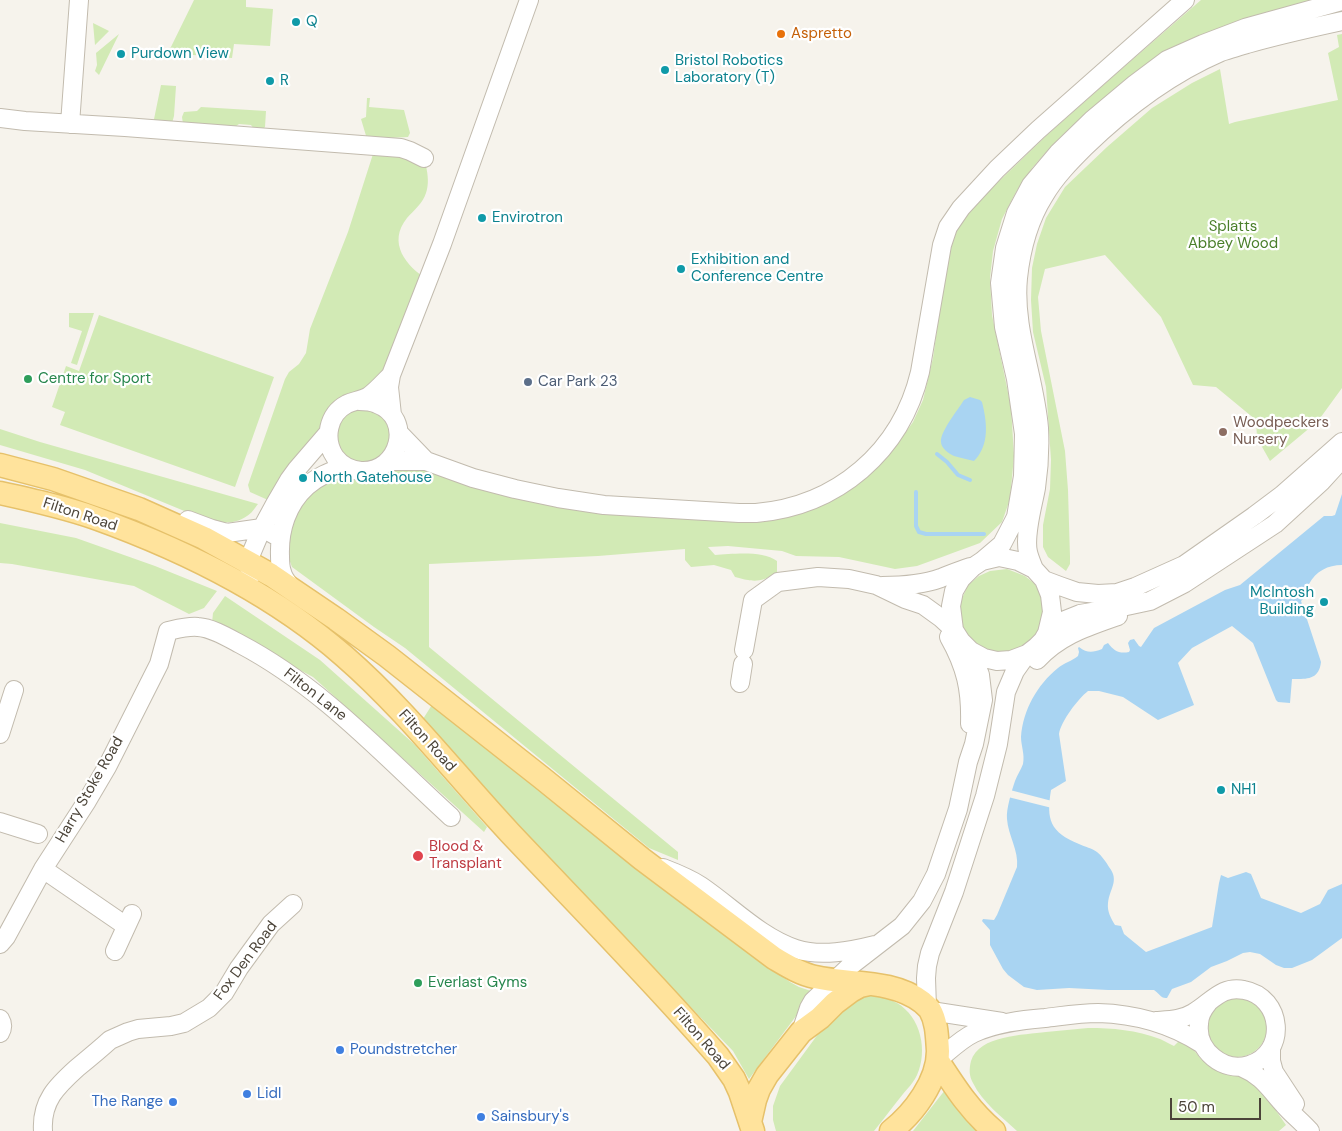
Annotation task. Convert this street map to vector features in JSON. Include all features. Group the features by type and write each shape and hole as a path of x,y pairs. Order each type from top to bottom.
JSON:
{"main road":[{"name":"Filton Road","path":"0,465 53,479 139,509 204,538 249,562 286,598 320,636 345,656 398,709 509,832 706,1042 734,1079 752,1126"},
{"name":"Filton Road","path":"0,493 94,518 156,541 200,562 286,598 387,656 642,859 774,958 814,977 889,987 905,992 929,1009"},
{"path":"752,1126 755,1100 759,1089 767,1075 801,1032 851,991 860,986 870,984"},
{"path":"897,1128 927,1090 938,1061 937,1032 929,1009"},
{"path":"938,1061 966,1103 994,1131"}],"street":[{"path":"70,124 79,0"},
{"path":"392,415 389,387 391,375 442,244 529,0"},
{"path":"388,461 426,461 473,478 558,498 621,507 739,514 764,513 795,506 824,494 849,480 884,447 896,430 911,402 920,372 942,245 948,227 959,209 1028,139 1185,0"},
{"path":"954,630 951,606 954,591 961,579 1002,544 1016,517 1023,476 1024,434 1016,379 1004,327 1000,283 1005,248 1016,213 1031,185 1058,153 1092,120 1167,60 1245,28 1342,0"},
{"path":"740,683 753,600 778,582 818,577 849,579 876,586 923,605 954,630 971,651 984,658 997,661 1011,660 1027,654 1036,648 1047,633 1052,612 1050,595 1028,551 1028,533 1040,462 1039,427 1017,304 1021,256 1029,227 1043,197 1063,169 1101,131 1152,90 1185,70 1223,52 1264,39 1342,21"},
{"path":"0,118 401,148 424,158"},
{"path":"358,401 369,401 379,404 386,409 397,424 399,433 398,443 388,461 379,468 368,471 356,471 338,460 332,452 328,433 331,422 338,412 347,404 358,401 375,391 391,375"},
{"path":"249,562 262,528 289,480 296,469 328,433"},
{"path":"399,433 426,461"},
{"path":"876,586 906,586 940,578 958,570 999,557 1018,561 1060,586 1077,592 1117,594 1184,565 1282,495 1342,442"},
{"path":"1002,719 1015,688 1026,672 1059,640 1122,614 1185,583 1275,524 1342,460"},
{"path":"0,465 43,471 95,484 220,531 235,532 262,528 280,538"},
{"path":"286,598 284,578 281,570 280,538 288,512 300,493 307,486 322,476 345,466"},
{"path":"904,598 935,621 946,633 957,651 967,675 970,706 968,762"},
{"path":"1047,633 1060,622 1080,614 1122,608 1150,601"},
{"name":"Filton Lane","path":"168,631 204,628 270,660 337,711 446,808"},
{"name":"Harry Stoke Road","path":"0,944 43,869 106,767 159,664 168,631"},
{"path":"801,1032 809,1008 814,1001 849,967 902,926 922,901 936,874 958,809 968,762 974,744 982,700 980,675 971,651"},
{"path":"1007,1022 929,1009 926,978 930,953 954,892 985,796 1006,692 1015,672 1027,654"},
{"path":"0,734 14,690"},
{"path":"0,822 38,834"},
{"path":"642,859 681,874 768,936 796,949 811,952 836,952 881,943"},
{"path":"43,869 129,920 115,951"},
{"name":"Fox Den Road","path":"43,1131 48,1100 56,1087 117,1036 138,1029 171,1026 184,1022 209,1008 224,993 239,968 271,924 293,904"},
{"path":"1156,1022 1177,1020 1193,1014 1217,994 1229,990 1242,990 1254,993 1263,999 1275,1017 1275,1038 1271,1048 1265,1055 1250,1065 1242,1067 1229,1066 1218,1062 1208,1054 1202,1044 1199,1033 1199,1022 1202,1012 1208,1003"},
{"path":"938,1061 972,1034 982,1029 1007,1022 1096,1013 1123,1015 1156,1022 1182,1032 1202,1044"},
{"path":"0,1020 2,1030 0,1033"},
{"path":"1271,1048 1271,1061 1274,1072 1293,1100 1309,1130"},
{"path":"1242,1067 1262,1079 1309,1130"}],"green space":[{"path":"194,0 246,0 246,7 273,9 270,46 234,44 232,58 168,53"},
{"path":"1201,0 1324,0 1142,68 1089,111 1047,151 1033,167 1016,192 1002,219 993,251 990,278 992,315 1011,407 1014,456 1010,499 1002,522 980,543 917,566 895,569 839,557 796,556 782,551 728,546 708,547 715,555 755,554 777,561 777,573 766,579 756,581 735,577 731,570 714,565 691,567 685,560 685,549 598,556 429,564 429,647 678,852 678,860 649,848 405,648 292,567 289,559 288,512 330,472 329,443 268,500 250,492 248,485 285,379 306,353 310,329 348,232 373,154 371,146 426,166 427,169 428,183 425,197 401,227 399,236 399,245 406,261 428,280 407,333 392,415 426,461 515,489 739,513 831,491 853,488 887,458 913,422 923,400 933,358 952,239 964,215 1047,135"},
{"path":"93,23 109,31 95,45"},
{"path":"119,34 99,75 95,71 97,65 96,53"},
{"name":"Splatts Abbey Wood","path":"1342,34 1342,388 1318,421 1270,461 1257,438 1256,420 1216,387 1193,385 1161,317 1105,255 1045,269 1038,297 1041,331 1065,451 1070,557 1070,564 1066,571 1048,557 1043,547 1043,525 1050,489 1051,460 1046,387 1033,332 1031,300 1032,268 1037,244 1046,218 1065,187 1152,108 1192,83 1220,69 1229,124 1338,100 1328,53 1339,47 1337,35"},
{"path":"161,85 176,86 174,116 172,123 153,124"},
{"path":"367,98 370,98 369,107 404,110 410,133 408,137 367,139 361,119 366,117"},
{"path":"201,107 266,111 265,127 262,130 254,129 251,125 239,124 232,129 183,124 182,117 184,112 197,111"},
{"path":"69,313 94,313 77,365 71,363 82,331 69,327"},
{"path":"99,315 274,377 235,487 60,425 65,412 52,407 66,366 79,371"},
{"path":"0,429 258,504 243,519 225,523 211,522 85,470 0,445"},
{"path":"0,523 76,538 155,566 217,591 204,608 189,614 134,586 0,563"},
{"path":"1007,569 1025,576 1035,584 1043,598 1046,614 1033,643 1003,656 979,649 965,634 959,618 960,603 968,585 979,576 990,571"},
{"path":"225,596 320,660 414,744 487,827 484,832 313,677 212,623 213,613"},
{"path":"435,700 708,923 790,982 814,992 749,1079 733,1051 510,820 423,719"},
{"path":"874,995 897,1003 912,1017 917,1026 922,1045 922,1056 913,1083 874,1131 776,1131 773,1120 773,1106 780,1086 832,1015 862,996"},
{"path":"1237,997 1254,1002 1262,1010 1267,1027 1262,1044 1254,1052 1237,1057 1220,1052 1212,1044 1207,1027 1212,1010 1220,1002"},
{"path":"1088,1028 1133,1032 1160,1039 1174,1046 1179,1041 1193,1049 1201,1059 1214,1068 1225,1073 1243,1075 1254,1079 1286,1125 1279,1131 1017,1131 987,1103 977,1090 972,1080 970,1067 976,1052 983,1046 1003,1038"},
{"path":"945,1090 982,1131 913,1131"}],"water":[{"path":"970,397 982,402 986,425 983,448 974,461 952,455 941,444 941,438 949,422 964,400"},
{"path":"1342,494 1342,565 1332,566 1319,572 1312,579 1306,595 1301,601 1321,662 1320,668 1311,677 1292,679 1290,703 1278,702 1276,700 1253,643 1232,626 1192,648 1178,663 1194,705 1158,720 1123,697 1099,691 1088,691 1084,695 1070,711 1060,729 1059,734 1066,781 1051,790 1049,809 1052,824 1056,830 1069,839 1095,851 1107,863 1114,877 1108,903 1111,917 1115,925 1121,926 1124,934 1146,952 1212,927 1221,875 1228,878 1246,872 1251,874 1261,898 1301,913 1320,904 1328,890 1342,884 1342,938 1312,960 1292,968 1276,965 1260,954 1243,953 1211,967 1191,982 1172,989 1167,998 1162,997 1154,990 1069,988 1037,990 1024,987 1003,969 990,945 990,930 982,921 983,919 994,920 1017,867 1016,855 1008,825 1007,810 1015,781 1023,764 1022,727 1032,699 1050,675 1078,656 1079,647 1092,652 1102,649 1108,643 1117,651 1122,653 1129,652 1128,643 1130,640 1134,639 1141,647 1154,628 1225,590 1240,585 1324,516 1335,515"}],"pier":[{"path":"1010,790 1052,801 1052,808 1008,797"}],"waterway":[{"path":"937,454 958,475 970,480"},
{"path":"916,492 916,526 919,532 926,534 984,534"}],"place":[{"name":"Q","path":"296,22"},
{"name":"Aspretto","path":"781,34"},
{"name":"Purdown View","path":"121,54"},
{"name":"Bristol Robotics Laboratory (T)","path":"665,70"},
{"name":"R","path":"270,81"},
{"name":"Envirotron","path":"482,218"},
{"name":"Exhibition and Conference Centre","path":"681,269"},
{"name":"Centre for Sport","path":"28,379"},
{"name":"Car Park 23","path":"528,382"},
{"name":"Woodpeckers Nursery","path":"1223,432"},
{"name":"North Gatehouse","path":"303,478"},
{"name":"McIntosh Building","path":"1324,602"},
{"name":"NH1","path":"1221,790"},
{"name":"Blood & Transplant","path":"418,856"},
{"name":"Everlast Gyms","path":"418,983"},
{"name":"Poundstretcher","path":"340,1050"},
{"name":"Lidl","path":"247,1094"},
{"name":"The Range","path":"173,1102"},
{"name":"Sainsbury's","path":"481,1117"}]}
